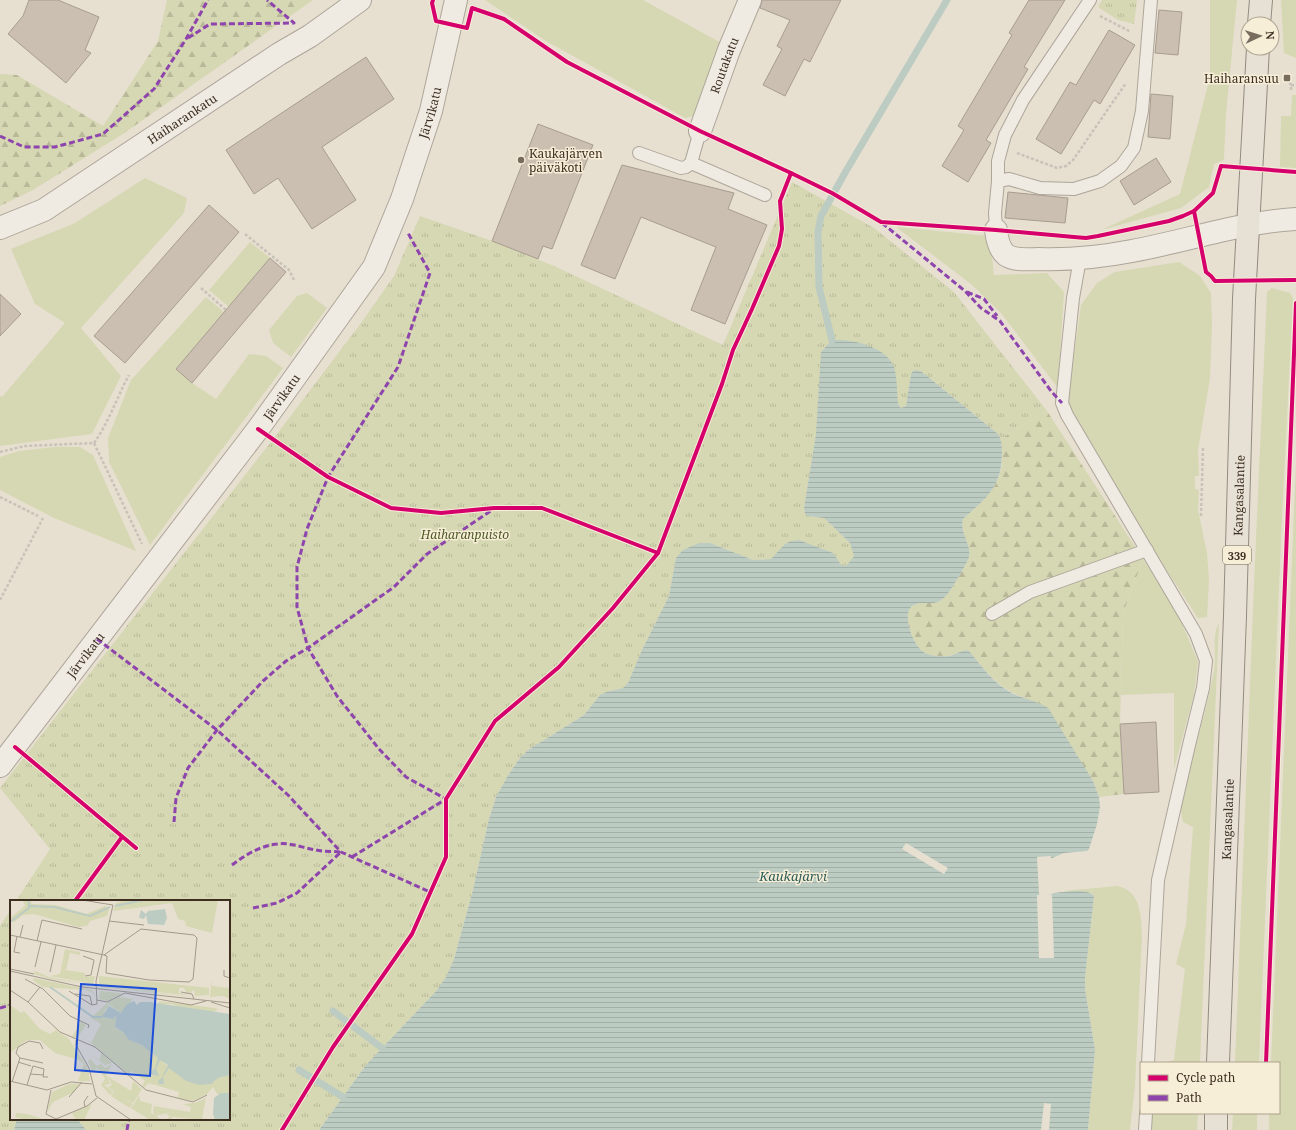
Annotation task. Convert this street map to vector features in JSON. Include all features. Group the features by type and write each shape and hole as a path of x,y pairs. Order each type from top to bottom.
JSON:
{"main road":[{"path":"1260,16 1261,0"},
{"name":"Kangasalantie","path":"1218,1062 1236,608 1244,299 1258,56"},
{"path":"1216,1114 1216,1130"}],"street":[{"name":"Haiharankatu","path":"0,228 44,210 279,54 310,36 360,0"},
{"name":"Järvikatu","path":"0,766 258,429 374,267 402,199 431,111 456,0"},
{"name":"Routakatu","path":"700,132 729,50 750,0"},
{"path":"996,230 1002,250 1007,255 1012,257 1055,260 1132,251 1248,225 1296,219"}],"lane":[{"path":"998,181 1009,179 1040,188 1074,189 1100,182 1121,166 1134,148 1142,111 1151,0"},
{"path":"996,230 995,213 998,161 1005,134 1023,100 1088,3"},
{"path":"639,153 681,168 686,167 691,163 700,132"},
{"path":"691,163 765,195"},
{"path":"1080,258 1072,298 1062,403 1067,415 1196,634 1206,661 1203,688 1188,745 1158,880 1148,1062"},
{"path":"992,614 1030,592 1147,550"},
{"path":"1145,1130 1146,1114"}],"path":[{"path":"1088,3 1103,18 1148,40"},
{"path":"1002,148 1057,168 1066,166 1073,160 1147,52"},
{"path":"1287,78 1291,85 1291,91"},
{"path":"1291,85 1296,86"},
{"path":"245,234 289,270 294,280"},
{"path":"201,288 226,310"},
{"path":"94,443 102,432 129,375"},
{"path":"0,452 25,446 94,443"},
{"path":"94,443 143,546"},
{"path":"1201,516 1203,446"},
{"path":"0,497 38,516"},
{"path":"0,600 42,518"}],"green space":[{"path":"167,0 313,0 123,134 33,190 0,206 0,74 17,75 103,126 158,41"},
{"path":"485,0 643,0 723,44 702,114 685,118 546,41"},
{"path":"1102,0 1137,0 1134,24 1118,20 1098,7"},
{"path":"1210,0 1237,0 1226,114 1224,160 1214,164 1209,187 1181,208 1101,230 1180,194 1210,77"},
{"path":"1281,0 1296,0 1296,58 1284,53"},
{"path":"1292,95 1296,95 1296,168 1280,167 1281,116 1291,116"},
{"path":"145,178 187,198 184,213 81,328 121,376 92,434 0,446 0,396 2,397 65,323 35,304 11,249 75,223"},
{"name":"Haiharanpuisto","path":"792,182 874,228 954,292 1047,411 1000,439 998,434 922,372 911,374 906,406 901,408 898,402 816,434 804,508 805,514 808,516 824,518 850,543 854,556 847,565 842,566 838,563 835,555 799,540 786,544 771,559 753,560 710,543 676,558 669,596 642,650 628,683 623,688 606,692 595,701 584,715 528,750 519,759 507,777 496,797 489,819 472,894 454,959 446,977 437,990 366,1065 319,1130 0,1130 0,926 10,911 10,1120 230,1120 230,900 17,900 50,849 0,788 267,447 361,323 394,276 420,216 492,241 554,266 723,345"},
{"path":"896,227 990,236 994,275 1047,273 1064,292 1058,388 1001,313 971,284"},
{"path":"250,242 270,258 229,307 209,290"},
{"path":"1179,262 1200,276 1211,293 1212,326 1210,378 1198,450 1199,476 1195,476 1195,489 1199,490 1198,510 1207,553 1209,580 1207,617 1198,618 1141,531 1067,405 1081,305 1097,283 1115,272"},
{"path":"1272,288 1290,293 1293,298 1282,517 1259,1062 1235,1062 1254,584 1267,292"},
{"path":"307,293 327,308 291,357 273,343 269,330 297,296"},
{"path":"206,297 224,312 176,369 192,383 216,399 249,354 266,356 283,368 150,545 109,462 108,438 131,380"},
{"path":"1047,411 1143,559 1123,613 1120,724 1124,794 1099,797 1093,781 1023,697 1006,689 993,679 970,652 966,650 946,656 933,656 921,650 910,632 908,617 911,607 921,603 935,603 944,598 968,561 969,548 963,529 963,519 981,502 995,485 1002,465 1000,439"},
{"path":"54,447 80,447 93,455 136,551 54,518 0,490 0,457 19,451"},
{"path":"1296,463 1296,1130 1269,1130 1269,1114 1280,1114 1280,1062 1271,1062"},
{"path":"1143,559 1178,614 1198,662 1194,694 1174,769 1174,693 1121,695 1123,613"},
{"path":"1219,623 1200,1062 1167,1062 1174,1060 1185,969 1176,964 1186,924 1193,827 1183,822 1180,805 1214,672 1215,634"},
{"path":"1117,886 1125,888 1135,898 1140,912 1142,928 1135,1086 1130,1130 1088,1130 1095,1050 1085,989 1085,978 1094,896 1092,893 1064,891"},
{"path":"1152,1114 1198,1114 1197,1130 1151,1130"},
{"path":"1233,1114 1257,1114 1257,1130 1232,1130"}],"water":[{"name":"Kaukajärvi","path":"832,340 849,341 868,345 884,354 894,367 898,402 901,408 906,406 911,374 913,371 917,370 922,372 998,434 1002,444 999,476 991,492 963,519 963,529 969,548 968,561 944,598 935,603 921,603 914,605 909,611 908,617 910,632 913,639 925,653 933,656 946,656 966,650 970,652 998,684 1010,692 1048,708 1093,781 1099,797 1100,807 1097,824 1089,849 1087,851 1064,853 1050,859 1048,881 1051,893 1080,891 1091,893 1094,896 1085,978 1085,989 1095,1050 1088,1130 319,1130 366,1065 437,990 446,977 454,959 472,894 489,819 496,797 507,777 519,759 528,750 584,715 600,695 623,688 628,683 642,650 669,596 676,558 683,550 699,543 710,543 753,560 771,559 785,544 791,541 799,540 833,553 842,566 847,565 854,556 850,543 824,518 808,516 805,514 804,508 816,434 821,352"},
{"path":"17,1120 78,1120 86,1130 14,1130"}],"pier":[{"path":"906,843 948,868 944,874 902,849"},
{"path":"1051,856 1050,881 1053,894 1049,894 1052,895 1054,958 1039,958 1037,895 1040,895 1037,857"},
{"path":"1044,1103 1051,1104 1049,1130 1041,1130"}],"building":[{"path":"29,0 58,0 99,17 85,50 91,53 66,83 8,34 23,16"},
{"path":"762,0 841,0 810,62 804,59 785,96 763,85 782,49 777,46 790,20 760,8"},
{"path":"1029,0 1065,0 1024,67 1028,69 986,140 991,143 968,182 942,166 964,130 958,126 1012,35 1009,33"},
{"path":"1159,10 1182,12 1178,55 1155,53"},
{"path":"1109,30 1135,45 1100,104 1094,100 1061,154 1036,139 1070,82 1076,85"},
{"path":"366,57 394,99 322,147 356,200 312,229 278,178 254,194 226,150"},
{"path":"1151,94 1173,96 1170,139 1148,137"},
{"path":"538,124 593,145 552,249 543,246 538,259 492,241"},
{"path":"1156,158 1171,182 1134,205 1120,181"},
{"path":"622,165 734,193 728,209 767,225 725,324 691,310 716,247 641,217 615,279 581,265"},
{"path":"1008,192 1068,198 1065,223 1005,218"},
{"path":"209,205 239,232 125,363 94,336"},
{"path":"270,258 286,272 192,383 176,369"},
{"path":"0,294 21,314 0,336"},
{"path":"1156,722 1159,792 1124,794 1120,724"}],"waterway":[{"path":"832,340 819,287 818,232 821,216 947,0"},
{"path":"333,1011 382,1048"},
{"path":"299,1070 343,1097"}],"marked path":[{"path":"0,136 24,147 55,147 103,134 154,89 186,39 208,0"},
{"path":"188,38 210,24 294,23 267,0"},
{"path":"882,223 965,291 981,308 1000,321 1051,391 1062,403"},
{"path":"352,857 446,799 406,777 379,749 337,696 308,648 297,607 297,567 307,529 328,477 398,367 430,273 408,233"},
{"path":"967,292 984,299 997,316"},
{"path":"174,822 176,798 188,768 217,730 263,681 286,661 308,648 394,587 427,554 492,510"},
{"path":"97,639 217,730 288,795 341,852 430,892"},
{"path":"232,865 253,852 277,844 287,844 319,851 341,852"},
{"path":"253,908 277,903 297,893 341,852"},
{"path":"0,1008 10,1005"},
{"path":"127,1130 129,1120"}],"cycle path":[{"path":"433,0 432,3 436,21 467,28 472,8 504,19 567,62 700,131 832,193 881,222 1086,238 1169,221 1194,211 1213,193 1221,166 1296,172"},
{"path":"282,1130 333,1047 412,934 446,857 446,799 495,721 559,667 613,608 658,553 722,384 733,350 779,246 782,229 780,201 791,173"},
{"path":"1194,211 1206,272 1215,281 1296,280"},
{"path":"1266,1062 1296,303"},
{"path":"258,429 328,477 391,508 441,513 494,508 542,508 658,553"},
{"path":"15,747 136,848"},
{"path":"76,900 122,837"}],"place":[{"name":"Haiharansuu","path":"1287,78"},
{"name":"Kaukajärven päiväkoti","path":"521,160"}]}
